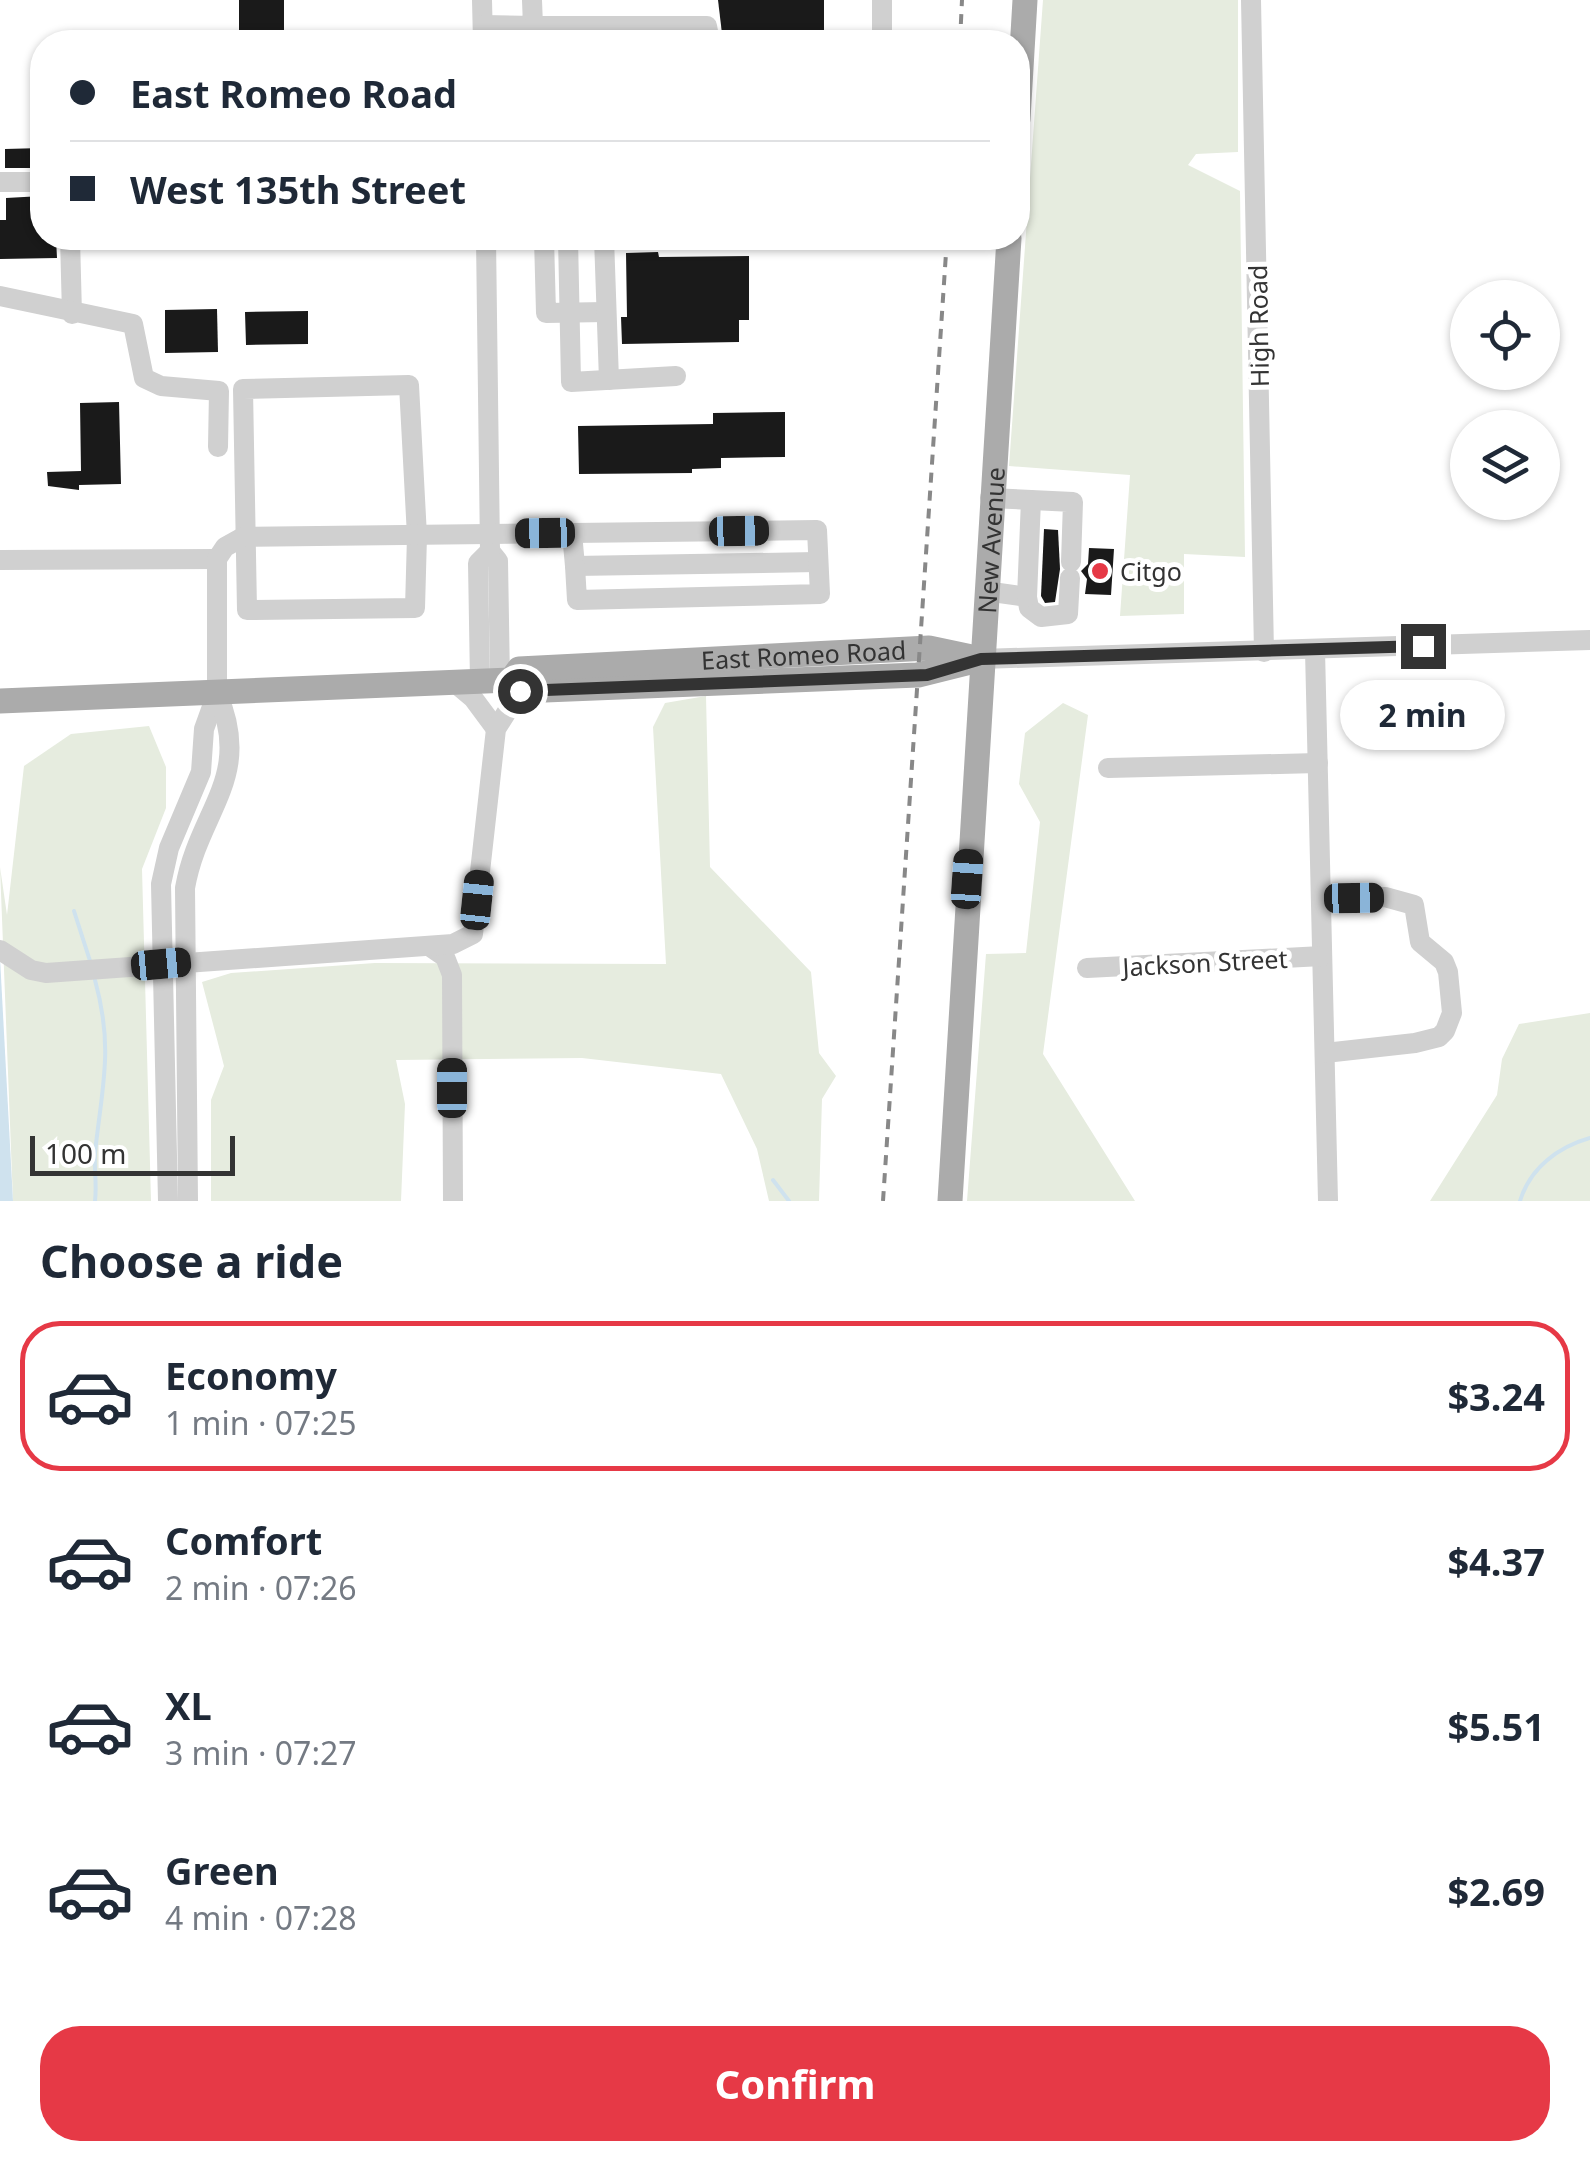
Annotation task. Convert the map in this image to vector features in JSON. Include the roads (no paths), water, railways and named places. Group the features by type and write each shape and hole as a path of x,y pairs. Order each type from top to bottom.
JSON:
{"main road":[{"path":"1023,30 1025,0"},
{"name":"New Avenue","path":"950,1201 1008,250"},
{"name":"East Romeo Road","path":"0,701 493,683 519,669 710,656 929,648 981,659"}],"street":[{"path":"482,0 483,30"},
{"path":"532,0 533,26"},
{"path":"882,0 882,30"},
{"name":"High Road","path":"1252,0 1264,652"},
{"path":"508,30 533,26 551,30"},
{"path":"625,30 707,26 708,30"},
{"path":"0,182 30,182"},
{"path":"70,250 72,314"},
{"path":"0,950 31,970 46,973 453,944 473,934 496,729 493,683 498,561 490,542 486,250"},
{"path":"544,250 546,313 606,312"},
{"path":"568,250 570,382 676,376"},
{"path":"604,250 609,380"},
{"path":"0,296 133,324 144,378 162,386 218,391 218,447"},
{"path":"409,386 417,536 415,608 246,610 243,388 409,386"},
{"path":"990,498 1073,502 1068,614 1041,617 1029,608 1026,597 1031,500"},
{"path":"168,1201 161,884 168,848 201,772 204,729 217,693 217,559 225,547 243,537 417,536 490,542 572,533 817,530 820,594 576,600 572,533"},
{"path":"700,531 702,597"},
{"path":"0,560 217,559"},
{"path":"575,566 817,562"},
{"path":"986,592 1026,597"},
{"path":"981,659 1590,640"},
{"path":"1316,650 1328,1201"},
{"path":"493,683 473,698 496,729"},
{"path":"188,1201 188,868 229,763 232,726 217,693"},
{"path":"1108,768 1318,763"},
{"path":"1321,898 1386,897 1414,905 1420,942 1444,962 1448,972 1452,1012 1446,1031 1430,1041 1325,1052"},
{"path":"429,946 445,957 452,974 453,1201"},
{"name":"Jackson Street","path":"1087,968 1322,956"}],"water":[{"path":"0,958 13,1201 0,1201"}],"waterway":[{"path":"74,911 91,964"},
{"path":"95,980 105,1047 95,1153 95,1201"},
{"path":"1520,1201 1531,1178 1547,1160 1590,1138"},
{"path":"773,1180 789,1201"}],"railway":[{"path":"961,30 962,0"},
{"path":"883,1201 946,250"}],"place":[{"name":"Citgo","path":"1100,571"}]}
